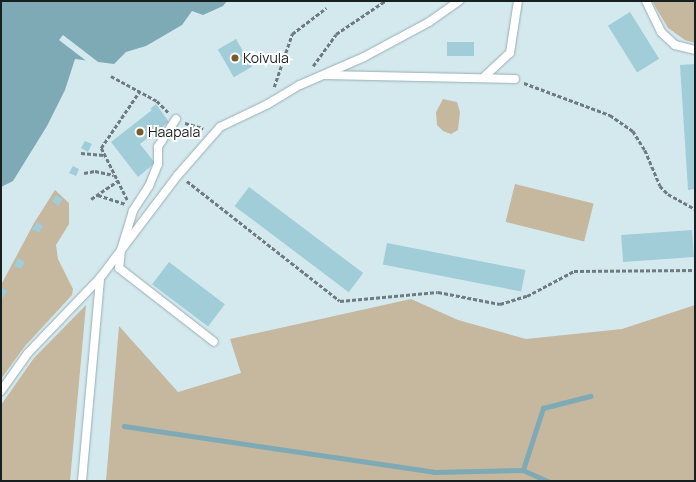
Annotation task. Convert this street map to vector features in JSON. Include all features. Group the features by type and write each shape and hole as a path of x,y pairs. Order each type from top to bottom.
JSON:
{"lane":[{"path":"1,392 28,353 100,278 178,175 220,127 268,104 300,85 364,57 429,22 459,1"},
{"path":"484,77 510,53 518,1"},
{"path":"646,1 661,32 675,45 695,50"},
{"path":"322,76 484,77 515,79"},
{"path":"176,119 158,147 158,164 149,186 133,211 120,250 119,268 214,342"},
{"path":"82,481 100,278"}],"path":[{"path":"300,85 336,34 385,1"},
{"path":"268,104 292,34 326,8"},
{"path":"111,76 157,101 176,119 201,128 220,127"},
{"path":"515,79 610,115 633,131 645,150 660,186 668,194 695,209"},
{"path":"98,195 130,205 101,148 139,92"},
{"path":"81,153 104,155"},
{"path":"84,173 95,171 115,175"},
{"path":"178,175 340,301 438,292 500,304 527,296 574,271 695,270"},
{"path":"91,199 118,181"}],"shaded area":[{"path":"652,1 695,1 695,43 685,40 668,28"},
{"path":"443,99 457,102 460,112 458,130 451,134 443,131 437,125 436,112"},
{"path":"515,184 594,204 584,241 506,222"},
{"path":"55,190 69,203 69,224 56,245 58,259 73,289 72,295 25,346 1,379 1,285 34,223"},
{"path":"411,299 458,320 526,339 622,329 695,305 695,481 106,481 119,326 178,392 241,373 230,339"},
{"path":"86,305 70,481 1,481 1,405 34,358"}],"water":[{"path":"1,1 227,1 223,6 203,15 192,11 182,25 146,46 126,52 114,64 75,59 65,90 47,126 13,181 1,187"}],"pier":[{"path":"63,35 102,65 89,63 59,40"}],"building":[{"path":"630,12 659,59 637,72 608,26"},
{"name":"Koivula","path":"236,39 252,67 234,77 218,50"},
{"path":"447,42 474,42 474,56 447,56"},
{"path":"695,64 695,189 688,190 680,65"},
{"name":"Haapala","path":"156,104 169,122 140,144 155,163 138,177 111,142 152,110 150,109"},
{"path":"85,141 92,144 88,152 81,148"},
{"path":"73,166 79,169 76,176 69,173"},
{"path":"249,187 363,273 349,292 235,206"},
{"path":"56,195 63,199 58,206 52,201"},
{"path":"37,222 43,226 39,233 32,229"},
{"path":"692,230 694,257 623,262 621,235"},
{"path":"387,243 525,270 521,291 383,265"},
{"path":"18,258 25,262 21,269 14,266"},
{"path":"169,262 225,304 208,326 152,284"},
{"path":"1,287 7,291 3,298 1,297"}],"waterway":[{"path":"523,470 543,408 590,396"},
{"path":"124,426 434,472 523,470 548,481"}],"place":[{"name":"Koivula","path":"235,58"},
{"name":"Haapala","path":"140,132"}]}
